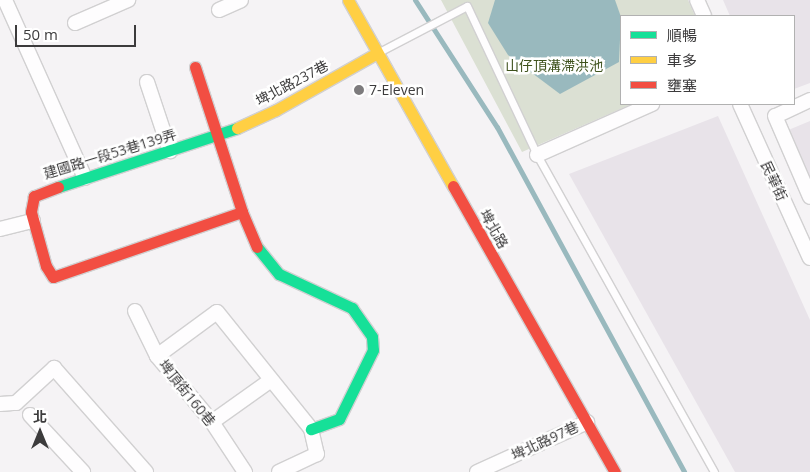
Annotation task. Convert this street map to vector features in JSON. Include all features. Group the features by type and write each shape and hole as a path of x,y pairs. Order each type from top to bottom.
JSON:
{"street":[{"path":"5,0 86,178"},
{"path":"74,24 109,4 128,0"},
{"path":"219,10 241,0"},
{"name":"埤北路","path":"348,0 615,472"},
{"path":"697,0 704,15"},
{"name":"埤北路237巷","path":"219,136 276,110 377,53"},
{"path":"195,67 219,136 242,212 259,250 279,274 352,308 372,337 373,350 339,419 311,429"},
{"path":"147,82 170,151"},
{"path":"810,100 775,116 810,197"},
{"path":"537,155 650,105"},
{"name":"民華街","path":"740,105 810,258"},
{"name":"建國路一段53巷139弄","path":"219,136 34,196 31,212 46,266 53,276 242,212"},
{"path":"0,229 33,221"},
{"name":"埤頂街160巷","path":"135,312 157,356 212,422 245,472"},
{"path":"157,356 217,312 311,429 317,454 279,472"},
{"path":"0,404 16,403 54,368 146,472"},
{"path":"212,422 271,380"},
{"path":"30,415 83,472"},
{"name":"埤北路97巷","path":"476,472 587,422"}],"lane":[{"path":"377,53 467,6 537,155 714,472"}],"shaded area":[{"path":"723,0 810,0 810,83 795,89 795,15 730,15"},
{"path":"718,116 810,320 810,472 735,472 569,174"},
{"path":"810,121 810,186 786,131"}],"green space":[{"name":"山仔頂溝滯洪池","path":"441,0 688,0 695,15 620,15 620,105 630,105 522,152"}],"water":[{"path":"495,0 615,0 620,15 619,62 560,94 508,55 488,23"}],"waterway":[{"path":"415,0 497,127 684,472"}],"traffic: fast":[{"path":"58,187 237,128"},
{"path":"257,247 279,274 352,308 372,337 373,350 339,419 311,429"}],"traffic: slow":[{"path":"348,0 453,186"},
{"path":"237,128 276,110 377,53"}],"traffic: jam":[{"path":"195,67 242,212 257,247"},
{"path":"453,186 615,472"},
{"path":"58,187 34,196 31,212 46,266 53,277 242,212"}],"place":[{"name":"7-Eleven","path":"359,90"}]}
